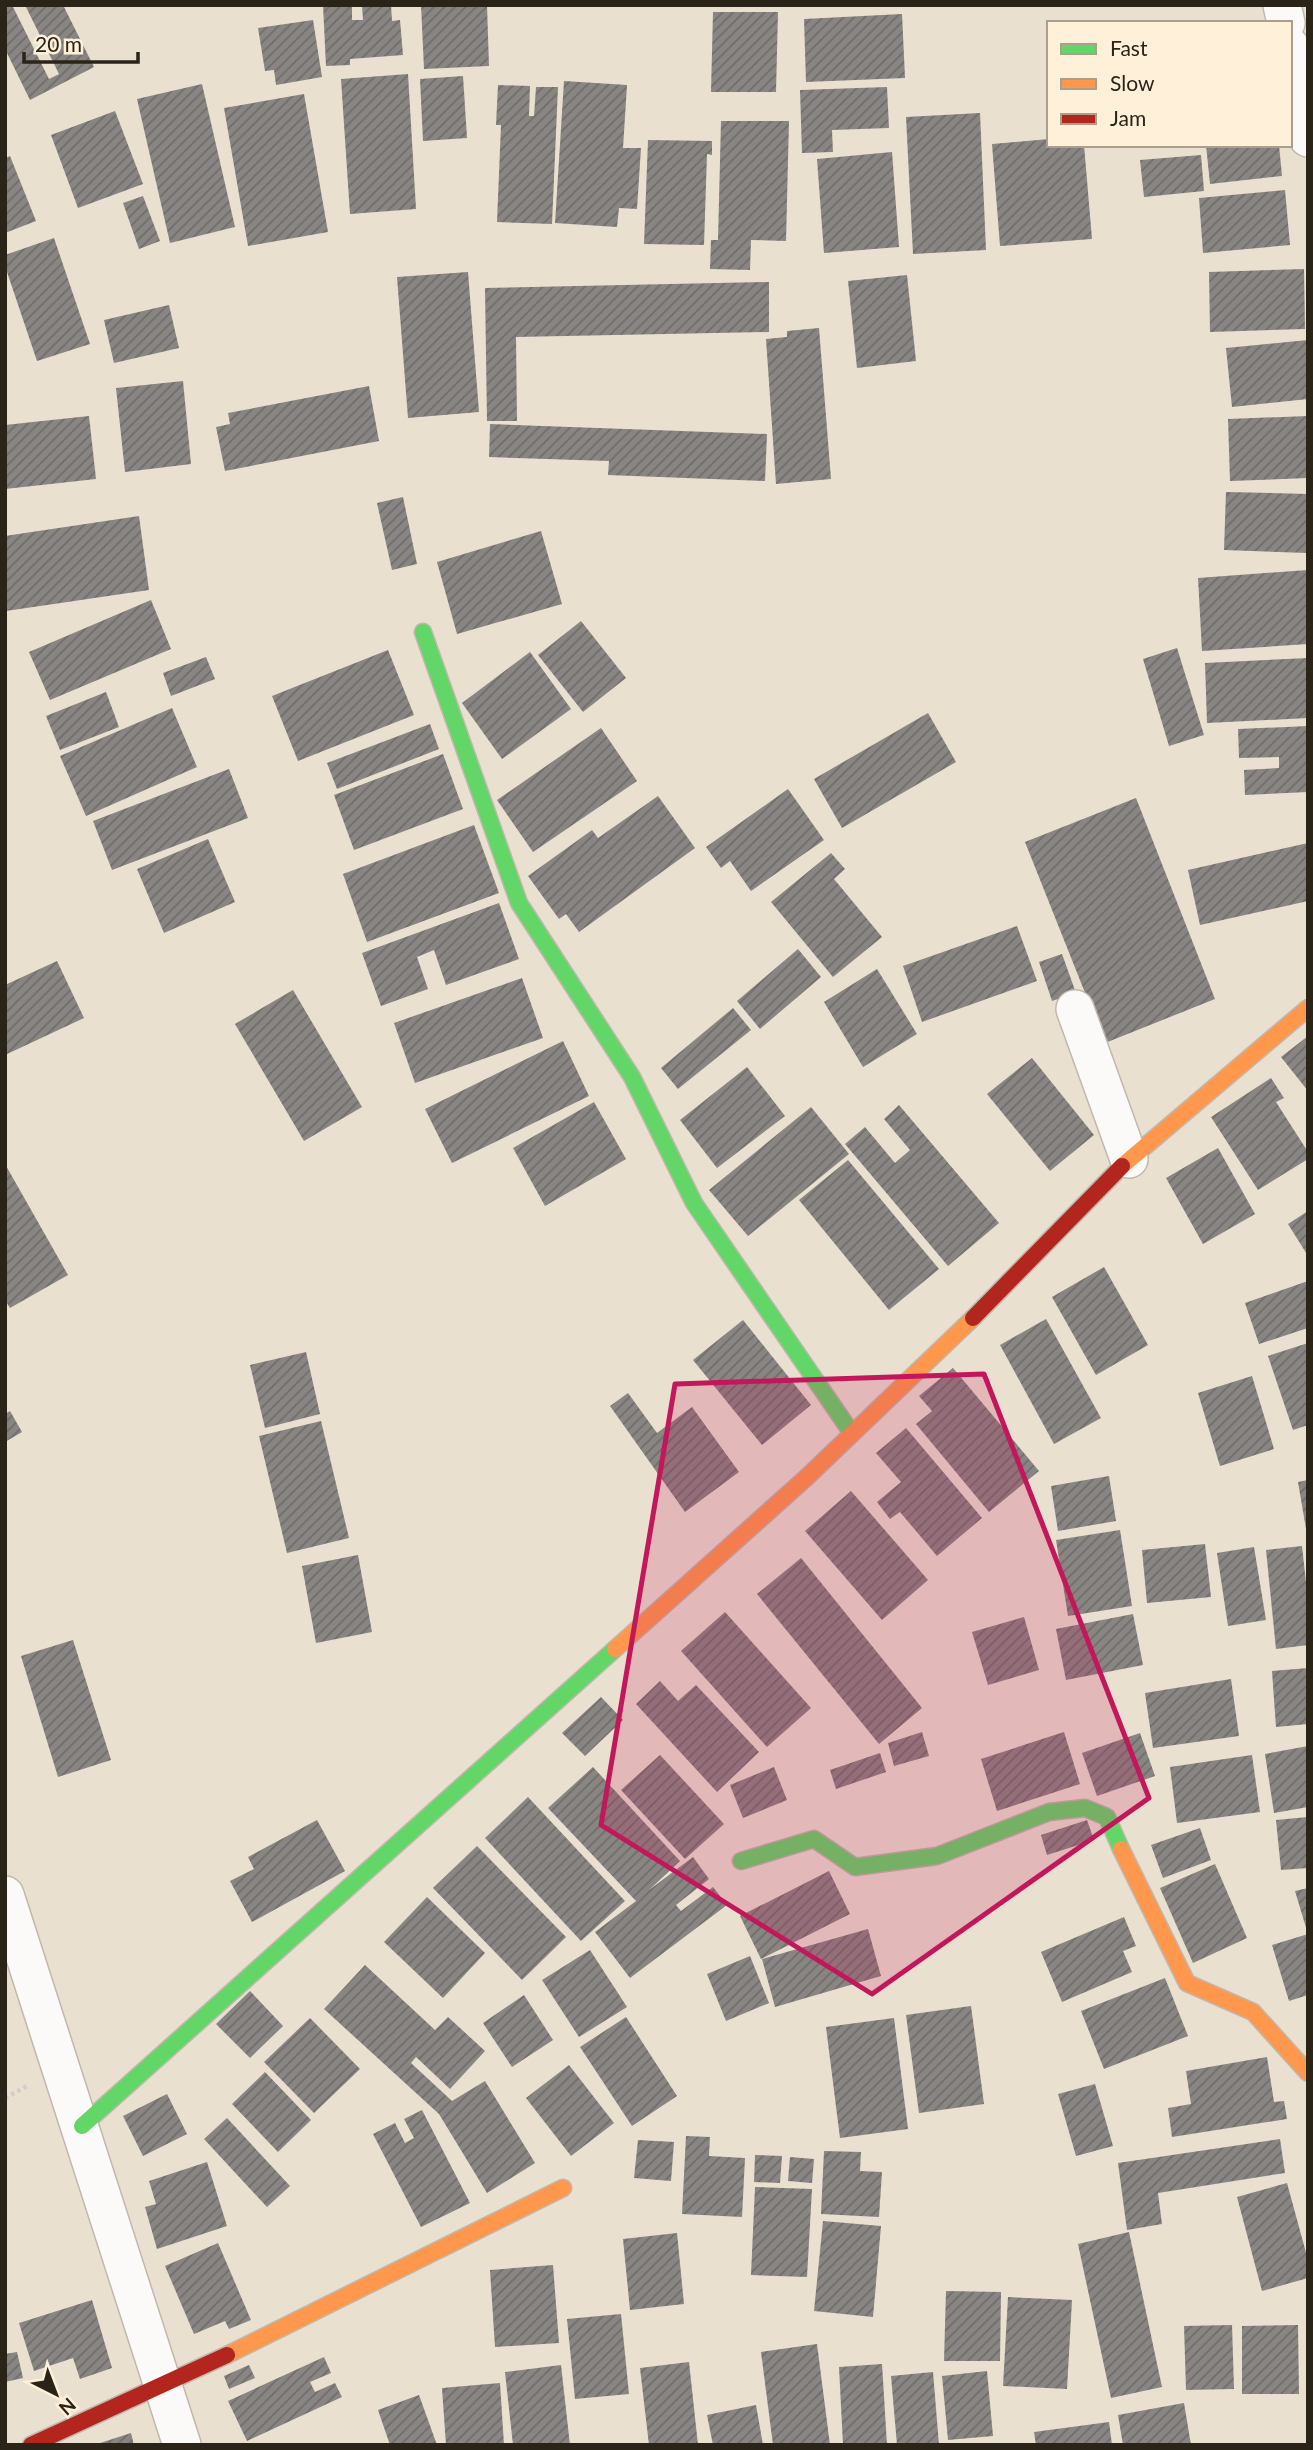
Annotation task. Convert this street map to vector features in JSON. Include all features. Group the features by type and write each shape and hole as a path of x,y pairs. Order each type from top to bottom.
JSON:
{"street":[{"path":"1292,56 1308,138"},
{"path":"423,632 519,903 632,1077 694,1203 851,1432"},
{"path":"82,2126 807,1477 1019,1273 1129,1159 1308,1008"},
{"path":"1075,1009 1129,1159"},
{"path":"741,1861 814,1839 855,1867 937,1856 1049,1812 1085,1808 1107,1817 1136,1885 1187,1983 1253,2012 1308,2073"},
{"path":"5,1895 82,2126 182,2445"},
{"path":"31,2445 162,2387 564,2188"}],"highlighted area":[{"path":"984,1374 1149,1798 872,1994 601,1825 675,1384"}],"building":[{"path":"12,5 49,79 59,74 25,5 63,5 94,67 30,100 5,49 5,6"},
{"path":"323,5 352,5 352,20 363,20 362,5 391,5 392,21 400,20 403,55 350,59 350,65 326,66"},
{"path":"421,5 487,5 489,66 424,69"},
{"path":"713,12 778,12 776,92 711,92"},
{"path":"902,14 905,78 806,82 804,19"},
{"path":"313,20 322,77 276,85 274,70 265,71 258,28"},
{"path":"408,74 416,209 350,214 341,79"},
{"path":"463,76 467,138 423,141 420,79"},
{"path":"564,81 627,85 623,148 641,148 637,209 619,208 617,227 555,223"},
{"path":"202,84 235,227 170,243 137,99"},
{"path":"498,85 530,86 529,116 534,116 536,87 558,87 552,224 497,222 501,125 496,125"},
{"path":"887,87 889,128 832,130 833,152 802,153 800,90"},
{"path":"304,94 328,232 248,246 224,108"},
{"path":"115,111 143,184 78,208 51,135"},
{"path":"980,113 986,250 913,254 906,117"},
{"path":"721,121 789,121 786,241 751,240 750,270 710,269 711,240 718,240"},
{"path":"1047,139 1047,147 1084,147 1092,239 1000,246 992,144"},
{"path":"648,140 712,141 712,155 707,154 704,245 644,244"},
{"path":"1206,147 1279,147 1282,176 1210,184"},
{"path":"892,152 899,247 824,253 817,159"},
{"path":"1201,155 1204,191 1144,197 1140,160"},
{"path":"10,156 36,221 5,233 5,158"},
{"path":"1285,190 1290,245 1203,253 1199,198"},
{"path":"143,196 160,241 139,249 123,203"},
{"path":"54,238 90,344 37,361 5,266 5,255"},
{"path":"1304,269 1305,329 1210,332 1209,272"},
{"path":"468,272 479,412 408,418 397,277"},
{"path":"907,275 916,361 857,368 848,281"},
{"path":"769,282 769,332 516,337 517,421 487,421 485,288"},
{"path":"169,305 179,348 114,363 104,320"},
{"path":"819,328 831,479 776,484 766,339 787,337 787,331"},
{"path":"1308,340 1308,399 1232,407 1226,348"},
{"path":"183,381 191,464 125,472 116,388"},
{"path":"369,386 379,441 225,471 216,427 230,424 228,413"},
{"path":"89,416 96,479 5,489 5,425"},
{"path":"1308,416 1308,478 1230,481 1228,419"},
{"path":"490,424 767,434 765,481 608,475 609,461 489,457"},
{"path":"1226,492 1308,494 1308,553 1224,550"},
{"path":"403,497 417,564 392,570 377,503"},
{"path":"139,516 149,590 6,611 5,536"},
{"path":"541,531 562,604 457,634 437,562"},
{"path":"1308,570 1308,644 1202,651 1198,578"},
{"path":"151,600 171,649 50,700 29,652"},
{"path":"581,621 626,678 583,712 538,655"},
{"path":"1177,648 1204,735 1169,746 1143,659"},
{"path":"388,650 414,715 298,761 272,696"},
{"path":"530,652 571,709 502,759 462,703"},
{"path":"206,657 215,679 171,696 163,673"},
{"path":"1308,658 1308,718 1207,723 1205,663"},
{"path":"106,692 119,727 60,750 46,716"},
{"path":"172,708 197,767 86,816 60,756"},
{"path":"928,713 956,762 842,828 814,779"},
{"path":"430,724 439,749 337,789 327,763"},
{"path":"1308,726 1308,792 1245,795 1244,770 1279,768 1279,757 1239,758 1238,729"},
{"path":"601,728 637,781 533,852 497,800"},
{"path":"443,754 463,809 354,850 334,795"},
{"path":"229,769 248,818 112,870 93,821"},
{"path":"788,789 824,840 751,891 730,861 721,868 706,847"},
{"path":"658,796 695,848 579,932 566,914 559,919 528,876 592,830 598,838"},
{"path":"1136,798 1215,999 1105,1043 1025,842"},
{"path":"474,825 499,893 367,942 343,874"},
{"path":"208,839 235,902 164,933 137,869"},
{"path":"1308,843 1308,901 1200,925 1188,870"},
{"path":"831,853 845,869 834,879 882,937 833,977 771,902"},
{"path":"499,903 519,959 446,985 434,950 417,957 428,989 381,1006 362,953"},
{"path":"1017,926 1037,981 922,1022 903,966"},
{"path":"798,949 821,977 760,1029 737,1001"},
{"path":"1062,954 1076,993 1052,1001 1039,962"},
{"path":"57,961 84,1018 5,1055 5,985"},
{"path":"877,969 917,1034 863,1067 824,1002"},
{"path":"522,978 543,1038 415,1083 394,1023"},
{"path":"293,990 362,1107 304,1141 235,1024"},
{"path":"733,1008 751,1030 678,1089 661,1068"},
{"path":"1308,1036 1308,1091 1281,1057"},
{"path":"563,1041 589,1096 452,1163 425,1109"},
{"path":"1032,1058 1094,1135 1050,1171 987,1094"},
{"path":"747,1067 785,1116 717,1168 680,1120"},
{"path":"1271,1078 1284,1098 1276,1102 1308,1152 1308,1159 1258,1190 1211,1117"},
{"path":"594,1102 626,1159 545,1206 513,1148"},
{"path":"899,1105 999,1223 948,1266 845,1144 865,1127 895,1163 910,1150 884,1119"},
{"path":"811,1107 849,1154 748,1236 709,1190"},
{"path":"1218,1148 1255,1214 1203,1244 1166,1178"},
{"path":"848,1160 939,1269 889,1310 799,1200"},
{"path":"5,1164 68,1275 10,1308 5,1300"},
{"path":"1308,1211 1308,1256 1288,1224"},
{"path":"1104,1267 1148,1345 1096,1375 1052,1297"},
{"path":"1308,1281 1308,1328 1259,1344 1245,1303"},
{"path":"1046,1319 1101,1418 1054,1444 1000,1345"},
{"path":"743,1320 811,1405 762,1445 693,1360"},
{"path":"1308,1343 1308,1425 1293,1430 1268,1356"},
{"path":"306,1352 320,1414 265,1428 250,1365"},
{"path":"953,1368 1039,1471 989,1512 916,1424 932,1411 919,1396"},
{"path":"1252,1376 1274,1449 1220,1466 1198,1393"},
{"path":"628,1393 657,1433 692,1407 739,1472 685,1512 610,1406"},
{"path":"10,1411 22,1432 5,1442 5,1414"},
{"path":"321,1421 349,1538 287,1553 259,1436"},
{"path":"906,1428 982,1518 937,1556 900,1512 890,1519 877,1502 901,1482 876,1453"},
{"path":"1109,1476 1116,1521 1058,1531 1051,1486"},
{"path":"1308,1480 1308,1529 1306,1529 1298,1482"},
{"path":"851,1491 928,1580 882,1620 805,1531"},
{"path":"1120,1530 1132,1606 1068,1616 1056,1540"},
{"path":"1205,1544 1211,1597 1147,1603 1142,1550"},
{"path":"1302,1546 1308,1601 1308,1645 1276,1649 1266,1550"},
{"path":"1254,1547 1266,1620 1228,1626 1217,1553"},
{"path":"358,1555 372,1632 316,1643 302,1566"},
{"path":"801,1558 922,1708 879,1744 757,1594"},
{"path":"725,1612 811,1708 767,1747 681,1651"},
{"path":"1133,1614 1143,1665 1066,1680 1056,1629"},
{"path":"1024,1617 1039,1670 988,1685 972,1632"},
{"path":"73,1640 111,1760 58,1777 21,1656"},
{"path":"1308,1668 1308,1724 1276,1727 1272,1671"},
{"path":"1231,1679 1239,1736 1153,1748 1145,1693"},
{"path":"660,1681 678,1701 696,1685 759,1752 717,1792 636,1704"},
{"path":"601,1697 623,1720 585,1756 562,1733"},
{"path":"922,1732 929,1756 894,1766 888,1743"},
{"path":"1064,1732 1080,1784 997,1811 981,1759"},
{"path":"1140,1733 1155,1776 1097,1796 1082,1753"},
{"path":"1308,1746 1308,1807 1274,1813 1265,1754"},
{"path":"880,1753 886,1772 836,1789 830,1770"},
{"path":"660,1755 724,1824 685,1859 621,1790"},
{"path":"1252,1755 1260,1812 1177,1823 1170,1767"},
{"path":"593,1767 680,1861 649,1890 693,1857 709,1879 676,1905 681,1911 713,1887 727,1905 630,1978 595,1932 636,1901 548,1808"},
{"path":"774,1767 787,1800 743,1818 730,1785"},
{"path":"528,1797 625,1901 581,1941 485,1838"},
{"path":"1308,1817 1308,1868 1281,1870 1276,1820"},
{"path":"317,1820 345,1871 252,1922 230,1881 254,1869 248,1857"},
{"path":"1087,1820 1094,1840 1047,1855 1041,1835"},
{"path":"1200,1828 1211,1860 1163,1878 1151,1845"},
{"path":"477,1846 566,1937 522,1980 433,1888"},
{"path":"1215,1864 1247,1938 1193,1963 1160,1888"},
{"path":"829,1871 850,1914 761,1959 740,1916"},
{"path":"1308,1888 1308,1931 1307,1931 1295,1891"},
{"path":"427,1897 485,1953 443,1998 384,1942"},
{"path":"1124,1917 1136,1946 1123,1951 1132,1972 1062,2002 1041,1952"},
{"path":"868,1929 881,1976 775,2007 762,1959"},
{"path":"1308,1934 1308,1995 1289,2001 1272,1945"},
{"path":"590,1950 627,2007 579,2037 542,1980"},
{"path":"750,1956 769,2003 726,2021 707,1974"},
{"path":"365,1965 435,2030 448,2017 485,2051 450,2089 416,2057 411,2063 452,2101 485,2081 535,2163 487,2193 439,2114 324,2009"},
{"path":"1165,1978 1188,2036 1104,2069 1081,2011"},
{"path":"250,1991 283,2026 250,2058 216,2024"},
{"path":"524,1995 553,2040 512,2067 483,2023"},
{"path":"971,2006 984,2104 919,2113 906,2015"},
{"path":"626,2017 677,2096 632,2126 580,2047"},
{"path":"310,2018 360,2069 314,2113 264,2062"},
{"path":"894,2018 908,2129 840,2138 826,2027"},
{"path":"1267,2057 1274,2102 1284,2101 1287,2119 1172,2137 1168,2108 1191,2104 1186,2071"},
{"path":"569,2065 614,2123 571,2156 526,2098"},
{"path":"265,2072 311,2120 278,2152 232,2104"},
{"path":"1095,2084 1113,2146 1076,2156 1058,2094"},
{"path":"167,2094 187,2134 143,2156 123,2116"},
{"path":"422,2110 470,2203 421,2227 373,2134 395,2123 405,2143 414,2138 404,2119"},
{"path":"227,2118 290,2186 267,2207 204,2139"},
{"path":"686,2136 710,2137 709,2156 745,2158 742,2217 682,2214"},
{"path":"1280,2139 1285,2173 1158,2193 1162,2224 1127,2230 1118,2163"},
{"path":"638,2140 674,2142 671,2181 634,2178"},
{"path":"824,2151 861,2152 860,2171 882,2172 879,2217 821,2214"},
{"path":"755,2155 782,2156 780,2183 754,2182"},
{"path":"790,2157 814,2159 812,2183 788,2181"},
{"path":"207,2162 227,2226 157,2249 145,2207 156,2204 149,2181"},
{"path":"1287,2183 1308,2260 1308,2278 1262,2291 1237,2197"},
{"path":"755,2187 812,2189 807,2277 751,2275"},
{"path":"823,2221 881,2226 873,2317 814,2311"},
{"path":"1129,2232 1162,2387 1111,2398 1078,2244"},
{"path":"677,2233 684,2304 630,2310 623,2239"},
{"path":"218,2243 251,2320 229,2329 225,2321 194,2334 165,2266"},
{"path":"553,2265 559,2343 495,2347 490,2270"},
{"path":"946,2291 1001,2292 1000,2361 944,2361"},
{"path":"1008,2297 1072,2300 1067,2389 1003,2386"},
{"path":"92,2300 112,2368 80,2379 73,2358 34,2371 19,2323"},
{"path":"621,2314 629,2394 575,2399 567,2319"},
{"path":"1232,2325 1234,2389 1186,2390 1184,2326"},
{"path":"1298,2325 1299,2394 1242,2394 1242,2326"},
{"path":"817,2344 830,2445 773,2445 761,2352"},
{"path":"17,2352 23,2378 5,2382 5,2354"},
{"path":"324,2357 331,2373 310,2382 315,2392 335,2383 342,2397 247,2441 228,2401"},
{"path":"689,2362 698,2445 649,2445 640,2368"},
{"path":"882,2364 887,2445 843,2445 839,2367"},
{"path":"249,2365 255,2378 229,2389 224,2376"},
{"path":"561,2365 570,2445 513,2445 505,2372"},
{"path":"987,2371 993,2436 948,2440 942,2376"},
{"path":"933,2372 939,2445 897,2445 891,2376"},
{"path":"500,2383 504,2445 446,2445 442,2388"},
{"path":"419,2395 437,2445 390,2445 378,2410"},
{"path":"1184,2403 1191,2445 1123,2445 1118,2415"},
{"path":"756,2405 763,2445 713,2445 707,2415"},
{"path":"1109,2422 1112,2445 1036,2445 1034,2432"},
{"path":"131,2433 134,2445 97,2445 97,2444"}],"traffic: fast":[{"path":"423,632 519,903 632,1077 694,1203 851,1432"},
{"path":"82,2126 615,1649"},
{"path":"741,1861 814,1839 855,1867 937,1856 1049,1812 1085,1808 1107,1817 1121,1849"}],"traffic: slow":[{"path":"1122,1166 1308,1008"},
{"path":"615,1649 807,1477 973,1318"},
{"path":"1121,1849 1187,1983 1253,2012 1308,2073"},
{"path":"227,2355 563,2188"}],"traffic: jam":[{"path":"973,1318 1122,1166"},
{"path":"31,2445 227,2355"}]}
